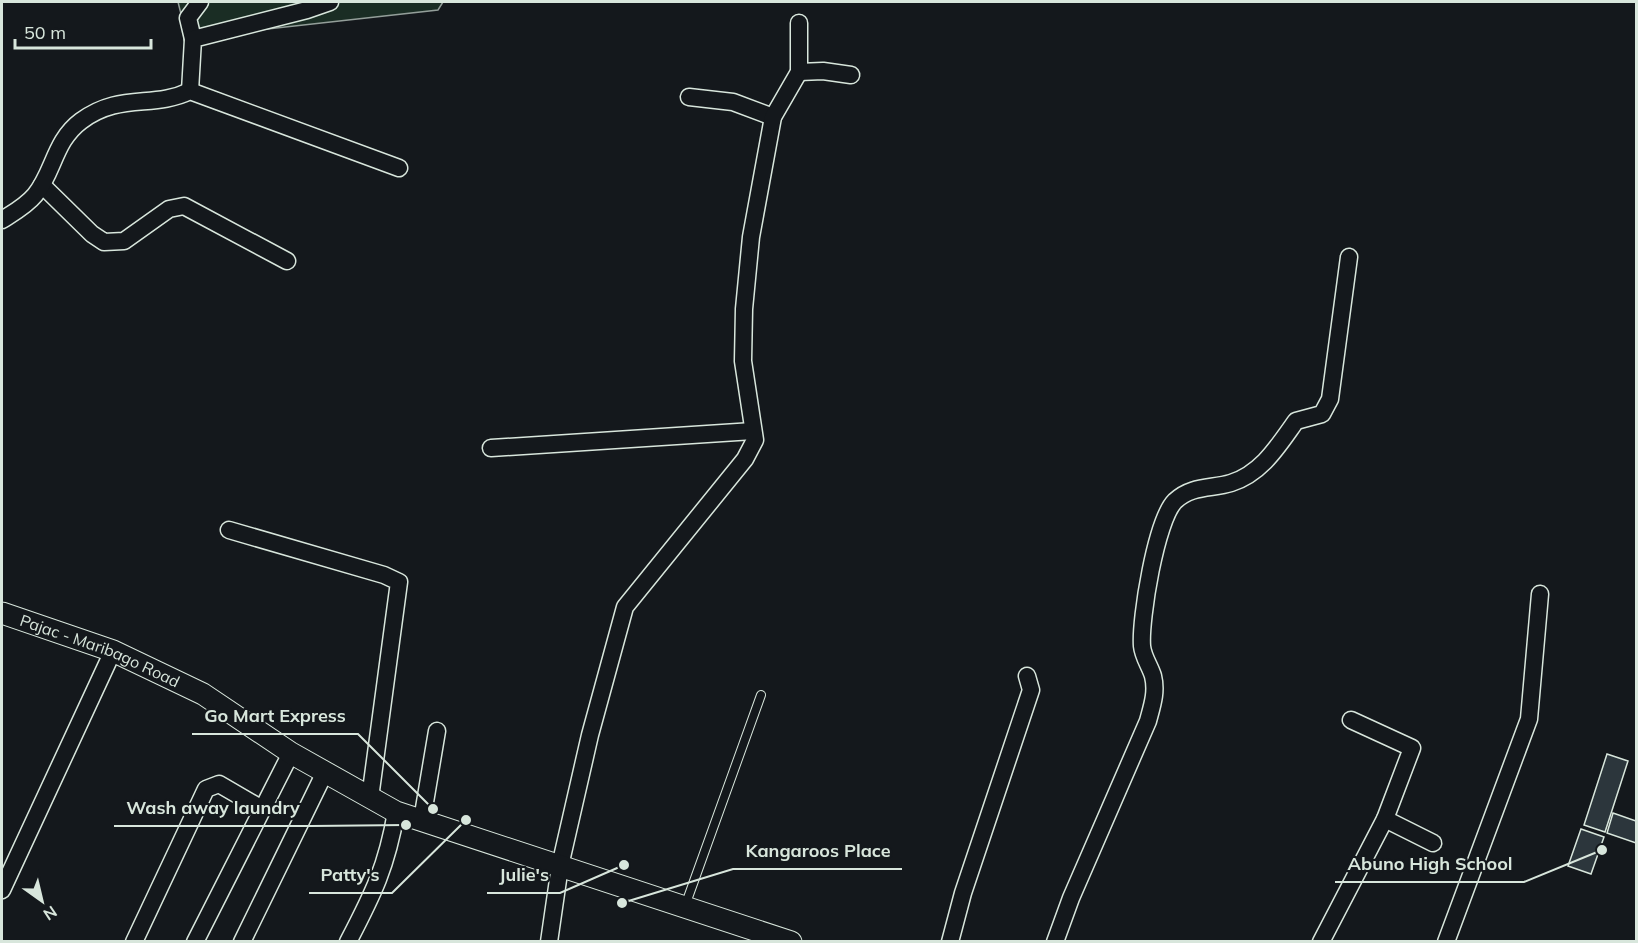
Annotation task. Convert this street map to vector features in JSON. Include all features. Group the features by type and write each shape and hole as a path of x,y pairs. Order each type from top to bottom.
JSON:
{"street":[{"path":"190,91 193,39 188,18 201,2"},
{"path":"193,39 330,2"},
{"path":"549,942 560,866 590,735 625,607 745,459 755,440 743,361 744,309 750,237 773,117 799,72 799,23"},
{"path":"799,72 824,71 851,75"},
{"path":"2,220 30,201 42,185 58,147 80,122 109,106 125,102 167,99 190,91 399,168"},
{"path":"689,98 733,102 773,117"},
{"path":"42,185 92,234 104,242 124,241 169,209 184,206 287,261"},
{"path":"1055,942 1150,712 1155,694 1153,676 1142,649 1143,616 1157,541 1174,502 1193,489 1232,483 1266,464 1296,421 1322,414 1330,399 1349,257"},
{"path":"491,448 753,431"},
{"path":"229,530 384,575 399,582 370,798"},
{"path":"1446,942 1529,719 1540,594"},
{"name":"Pajac - Maribago Road","path":"2,613 113,651 203,694 291,753 396,812 791,942"},
{"path":"2,890 113,651"},
{"path":"950,942 963,893 1031,690 1027,676"},
{"path":"1321,942 1384,819 1412,748 1351,720"},
{"path":"422,820 437,731"},
{"path":"195,942 291,753"},
{"path":"242,942 325,772"},
{"path":"134,942 206,789 219,784 262,809"},
{"path":"348,942 390,852 396,812"},
{"path":"1384,819 1433,843"}],"lane":[{"path":"685,907 761,695"}],"green space":[{"path":"178,2 443,2 438,10 187,38"}],"building":[{"path":"1607,754 1628,761 1605,832 1584,825"},
{"path":"1613,813 1636,821 1636,843 1607,833"},
{"path":"1581,829 1604,837 1591,874 1568,866"}],"place":[{"name":"Go Mart Express","path":"433,809"},
{"name":"Patty's","path":"466,820"},
{"name":"Wash away laundry","path":"406,825"},
{"name":"Abuno High School","path":"1602,850"},
{"name":"Julie's","path":"624,865"},
{"name":"Kangaroos Place","path":"622,903"}]}
